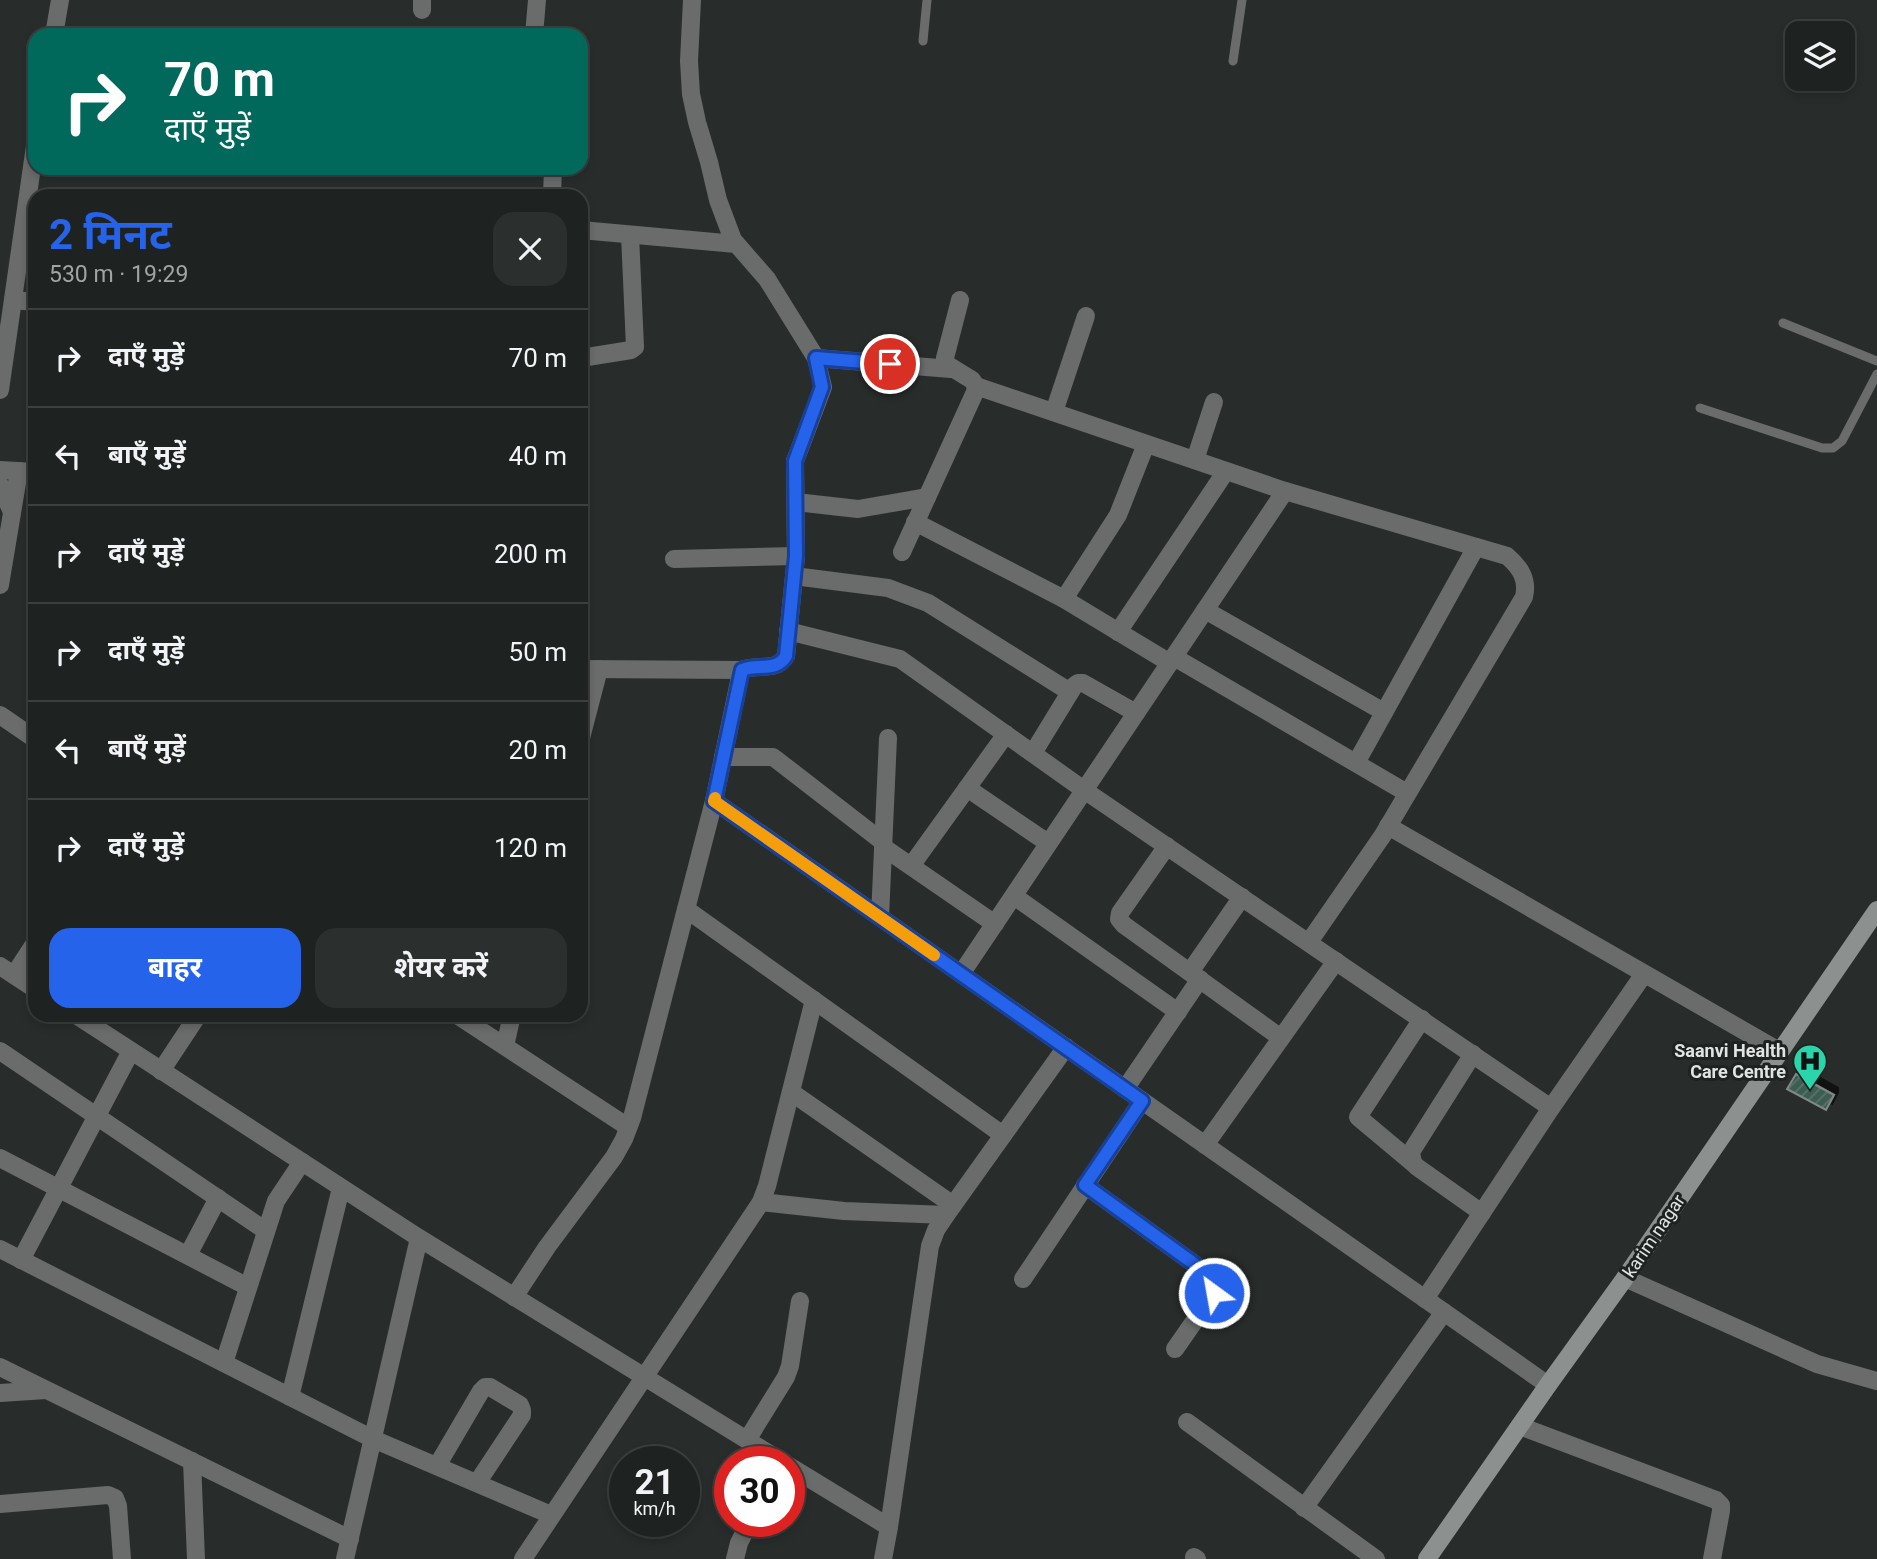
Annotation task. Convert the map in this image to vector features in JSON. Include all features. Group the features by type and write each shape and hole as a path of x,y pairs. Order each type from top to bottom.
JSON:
{"street":[{"path":"55,28 61,0"},
{"path":"535,28 537,0"},
{"path":"588,669 742,670 748,667 774,666 782,663 786,656 796,556 795,461 822,387 816,358 766,279 733,240 718,200 691,94 689,61 692,0"},
{"path":"0,390 28,195"},
{"path":"588,231 736,244"},
{"path":"588,357 631,350 635,347 630,234"},
{"path":"13,300 28,301"},
{"path":"960,300 945,358 946,365 972,380 976,386 1285,491 1507,556 1524,578 1524,597 1388,826 1309,942"},
{"path":"1054,412 1086,316"},
{"path":"816,358 951,369"},
{"path":"902,552 976,386"},
{"path":"1195,460 1214,402"},
{"path":"1064,599 1118,514 1146,444"},
{"path":"0,470 27,472 12,512 0,585"},
{"path":"1118,632 1226,471"},
{"path":"0,485 12,512"},
{"path":"961,974 1285,491"},
{"path":"796,502 858,509 927,498"},
{"path":"915,522 1064,599 1118,632 1407,793"},
{"path":"1356,763 1476,547"},
{"path":"674,559 796,556"},
{"path":"794,576 888,588 928,603 1070,692"},
{"path":"1206,610 1384,712"},
{"path":"788,631 900,659 1084,790 1551,1108"},
{"path":"588,713 600,669"},
{"path":"514,1297 624,1139 714,801 742,670"},
{"path":"1032,753 1078,683 1083,683 1136,713"},
{"path":"0,715 28,734"},
{"path":"911,866 1006,734"},
{"path":"880,917 888,738"},
{"path":"723,757 773,757 911,866 995,924"},
{"path":"967,788 1048,843"},
{"path":"714,801 1548,1385"},
{"path":"1388,826 1779,1051"},
{"path":"1167,846 1120,913 1119,919 1281,1038"},
{"path":"1014,896 1178,1012"},
{"path":"1125,1089 1178,1012 1195,976 1242,897"},
{"path":"686,909 1003,1135"},
{"name":"karim nagar","path":"1435,1557 1548,1385 1625,1278 1877,910"},
{"path":"28,950 7,970 28,984"},
{"path":"1205,1145 1336,961"},
{"path":"1425,1299 1551,1108 1644,974"},
{"path":"523,1559 761,1202 814,1000"},
{"path":"1422,1019 1359,1117 1413,1163 1482,1213"},
{"path":"87,1022 419,1238 756,1446"},
{"path":"161,1071 193,1022"},
{"path":"468,1022 628,1127"},
{"path":"505,1046 510,1022"},
{"path":"883,1559 930,1246 936,1230 1066,1047"},
{"path":"0,1051 266,1231"},
{"path":"22,1260 131,1051"},
{"path":"1413,1163 1411,1152 1473,1054"},
{"path":"791,1091 950,1210"},
{"path":"1023,1279 1142,1101"},
{"path":"0,1158 248,1287"},
{"path":"224,1363 276,1201 302,1162"},
{"path":"1085,1185 1211,1276 1216,1284 1214,1293 1175,1349"},
{"path":"290,1397 341,1188"},
{"path":"188,1255 218,1198"},
{"path":"761,1202 844,1211 950,1210"},
{"path":"345,1559 419,1238"},
{"path":"0,1249 373,1439 551,1515"},
{"path":"1625,1278 1817,1364 1877,1381"},
{"path":"747,1440 786,1377 800,1301"},
{"path":"1304,1508 1444,1312"},
{"path":"0,1367 350,1539"},
{"path":"437,1466 481,1391 490,1387 520,1405 522,1415 477,1483"},
{"path":"0,1394 46,1390"},
{"path":"1186,1422 1376,1559"},
{"path":"1520,1426 1716,1500 1721,1505 1721,1511 1712,1559"},
{"path":"192,1461 195,1559"},
{"path":"805,1476 889,1527"},
{"path":"0,1504 108,1495 115,1498 122,1559"},
{"path":"735,1559 742,1537"}],"lane":[{"path":"923,41 927,0"},
{"path":"1233,61 1242,0"},
{"path":"1783,323 1877,361"},
{"path":"1700,408 1822,448 1833,448 1842,441 1877,374"}],"building":[{"path":"1796,1074 1834,1095 1826,1110 1787,1089"}],"slow traffic":[{"path":"715,798 714,801 934,955"}],"place":[{"name":"Saanvi Health Care Centre","path":"1810,1091"}],"route":[{"path":"890,364 816,358 822,387 795,461 796,556 786,656 782,663 774,666 748,667 742,670 714,801 1142,1101 1085,1185 1211,1276 1216,1284 1214,1293"}]}
